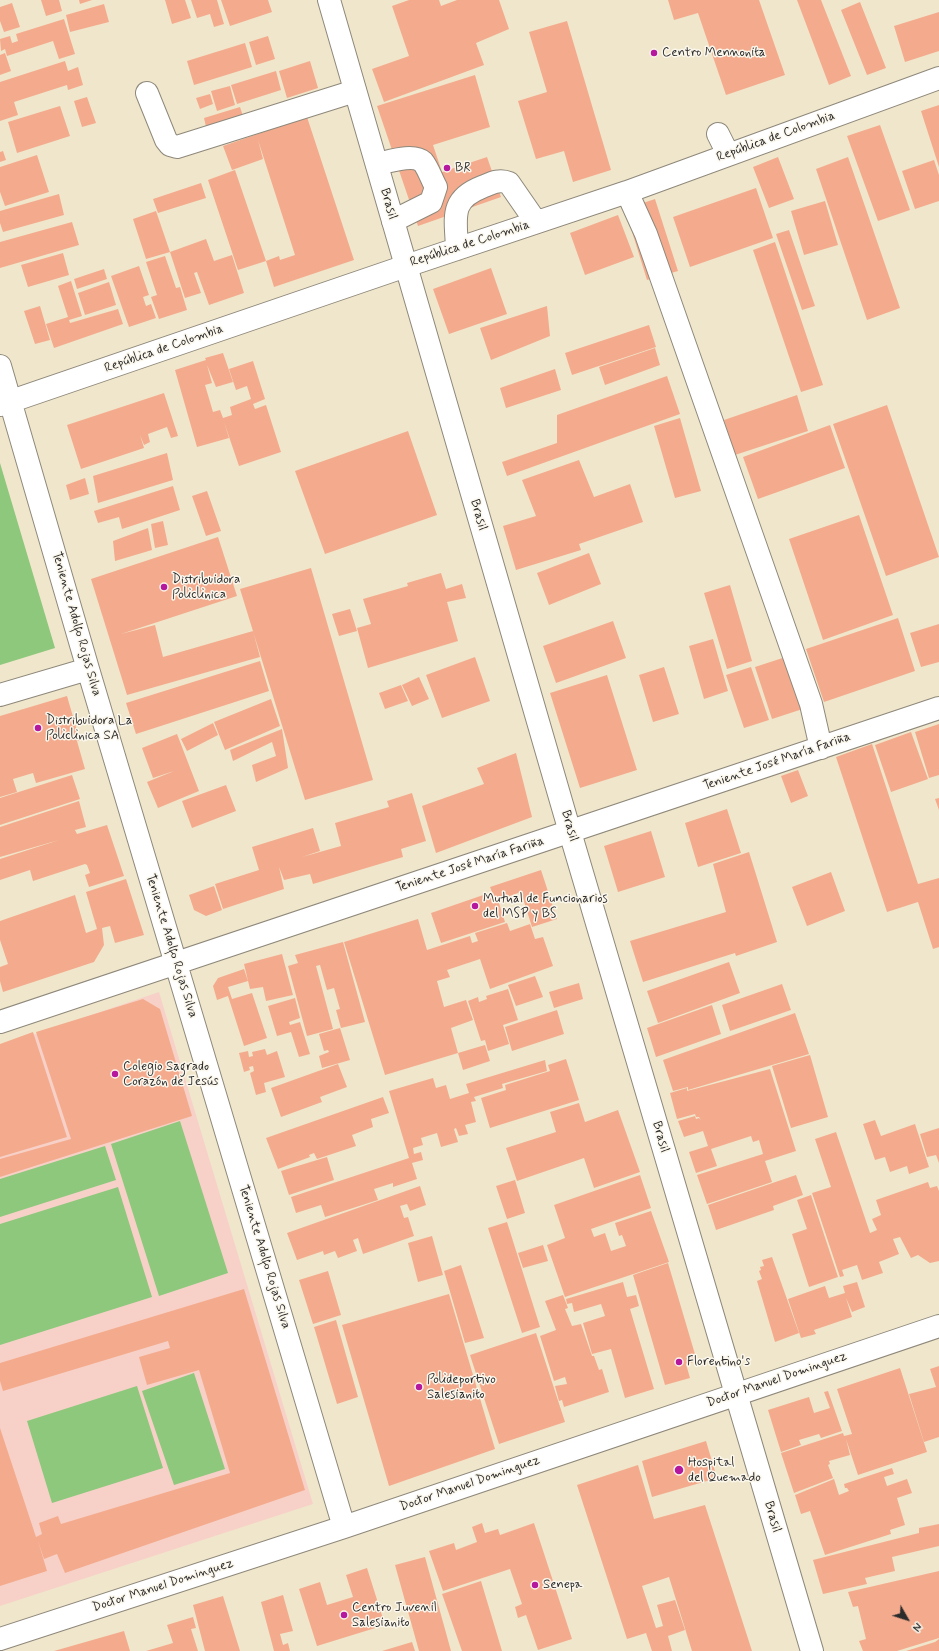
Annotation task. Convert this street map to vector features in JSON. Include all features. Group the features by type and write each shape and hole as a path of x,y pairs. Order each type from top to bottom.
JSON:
{"street":[{"name":"Brasil","path":"329,0 570,832 812,1651"},
{"name":"República de Colombia","path":"6,404 406,266 627,192 939,78"},
{"path":"147,93 166,140 170,145 177,147 356,91"},
{"path":"718,134 728,154"},
{"path":"377,164 410,158 417,159 423,162 436,187 431,202 393,221"},
{"path":"457,249 456,211 460,201 468,192 497,181 509,183 536,222"},
{"path":"436,187 468,192"},
{"path":"627,192 646,234 808,696 821,748"},
{"name":"Teniente Adolfo Rojas Silva","path":"0,366 6,404 88,669 344,1527"},
{"path":"0,695 88,669"},
{"name":"Teniente José María Fariña","path":"0,1022 939,708"},
{"name":"Doctor Manuel Dominguez","path":"0,1639 344,1527 939,1326"}],"shaded area":[{"path":"159,992 313,1504 0,1606 0,1046"}],"green space":[{"path":"0,463 55,648 0,665"},
{"path":"180,1121 228,1273 159,1296 111,1144"},
{"path":"105,1146 116,1180 0,1217 0,1179"},
{"path":"118,1187 152,1297 0,1345 0,1224"},
{"path":"194,1373 225,1469 174,1485 142,1391"},
{"path":"137,1386 163,1468 52,1503 27,1421"}],"building":[{"path":"41,0 59,0 62,11 46,16"},
{"path":"79,0 92,0 80,4"},
{"path":"165,0 185,0 191,18 172,24"},
{"path":"191,0 217,0 224,24 214,27 210,14 197,18"},
{"path":"221,0 268,0 272,12 230,26"},
{"path":"409,0 439,0 441,6 457,0 499,0 509,29 476,43 484,65 384,102 372,69 409,56 392,6"},
{"path":"668,0 759,0 785,75 726,95 698,13 674,20"},
{"path":"797,0 821,0 851,76 829,85"},
{"path":"860,2 886,68 867,75 841,10"},
{"path":"12,3 20,27 4,32 0,21 0,7"},
{"path":"104,4 109,22 70,32 66,15"},
{"path":"939,12 939,51 905,62 894,26"},
{"path":"64,19 75,54 59,59 53,41 7,56 5,49 1,51 0,39 10,36 12,43 18,41 16,34"},
{"path":"567,21 611,170 573,182 564,151 536,159 518,101 547,92 529,32"},
{"path":"268,36 275,59 256,65 249,42"},
{"path":"245,43 252,67 194,85 187,61"},
{"path":"5,53 11,71 0,75 0,55"},
{"path":"65,61 68,71 78,67 83,85 68,90 67,85 14,102 18,115 0,121 0,82"},
{"path":"310,61 318,88 287,98 279,71"},
{"path":"276,71 281,90 237,104 231,85"},
{"path":"475,75 490,127 433,145 442,172 487,157 501,197 418,226 377,106"},
{"path":"230,86 235,105 217,111 211,91"},
{"path":"210,94 213,104 200,109 196,98"},
{"path":"87,97 96,123 82,127 74,101"},
{"path":"939,105 939,167 921,111"},
{"path":"60,106 70,136 17,153 8,122"},
{"path":"240,107 244,119 207,131 204,118"},
{"path":"307,117 354,260 274,287 266,261 279,256 280,260 295,255 258,140 263,159 232,170 223,146"},
{"path":"880,125 910,210 878,221 847,136"},
{"path":"3,151 6,160 0,162 0,152"},
{"path":"37,155 49,192 5,206 0,192 0,167"},
{"path":"778,157 794,199 769,208 753,167"},
{"path":"848,157 900,308 867,320 816,169"},
{"path":"934,160 939,175 939,201 915,209 902,171"},
{"path":"235,170 266,261 238,270 208,180"},
{"path":"201,183 206,198 158,213 153,199"},
{"path":"756,188 773,238 690,267 673,217"},
{"path":"59,194 64,215 3,232 0,223 0,211"},
{"path":"655,199 678,271 647,280 625,209"},
{"path":"825,201 838,245 804,255 791,211"},
{"path":"156,211 170,252 146,259 133,219"},
{"path":"618,215 634,257 585,275 570,233"},
{"path":"72,222 79,245 0,268 0,242"},
{"path":"789,230 815,306 802,310 776,234"},
{"path":"206,239 214,261 232,255 244,293 209,305 197,272 194,273 201,293 185,298 170,252"},
{"path":"775,242 823,385 801,392 753,250"},
{"path":"63,253 69,275 28,287 21,265"},
{"path":"165,256 176,288 180,287 187,310 159,319 151,297 157,295 146,262"},
{"path":"139,266 149,295 143,297 146,306 151,304 156,318 129,327 111,276"},
{"path":"491,268 507,314 449,334 433,289"},
{"path":"104,269 107,279 77,289 74,279"},
{"path":"71,281 82,316 69,320 70,323 118,309 123,324 54,348 46,324 68,317 58,286"},
{"path":"109,282 116,305 85,315 78,293"},
{"path":"40,306 50,340 35,344 24,311"},
{"path":"547,306 550,336 491,360 480,328"},
{"path":"649,325 656,347 572,375 565,353"},
{"path":"655,348 660,365 605,385 599,367"},
{"path":"223,353 233,382 216,387 207,365 212,383 205,385 213,412 220,410 223,418 232,415 230,407 251,399 247,386 236,390 229,369 253,361 265,399 253,404 255,409 266,405 281,452 239,466 224,422 229,438 197,447 175,370 206,360 205,358"},
{"path":"555,369 561,390 506,408 500,388"},
{"path":"667,376 680,414 507,476 502,462 557,443 557,415"},
{"path":"164,393 178,436 171,438 167,427 148,434 150,442 144,445 140,435 144,448 81,469 67,425"},
{"path":"797,395 808,431 735,455 724,420"},
{"path":"887,405 939,557 886,576 833,424"},
{"path":"680,418 701,491 675,498 654,426"},
{"path":"830,425 845,468 758,499 743,457"},
{"path":"408,431 437,515 325,554 295,471"},
{"path":"167,453 173,480 98,503 93,476"},
{"path":"579,460 594,497 630,484 643,522 579,544 581,550 516,570 503,526 536,516 522,480"},
{"path":"85,478 89,494 70,500 66,485"},
{"path":"173,486 180,510 122,529 119,517 98,523 94,511"},
{"path":"207,491 221,531 206,536 192,496"},
{"path":"859,515 893,615 823,640 789,539"},
{"path":"163,521 168,545 155,548 151,524"},
{"path":"148,528 152,550 115,561 113,541"},
{"name":"Distribuidora Policlinica","path":"218,537 237,596 121,634 155,625 163,657 253,631 260,657 127,695 91,579"},
{"path":"589,553 601,584 549,605 537,573"},
{"path":"311,568 373,780 305,800 240,589"},
{"path":"441,573 446,589 462,584 466,598 447,602 458,641 368,668 357,628 371,624 363,599 408,586 407,583"},
{"path":"730,585 752,661 727,669 704,593"},
{"path":"350,609 357,631 339,636 332,614"},
{"path":"898,618 915,671 824,702 806,649"},
{"path":"613,621 626,658 556,683 543,646"},
{"path":"939,624 939,662 921,667 910,633"},
{"path":"713,639 728,691 704,699 689,646"},
{"path":"804,651 821,703 772,719 755,667"},
{"path":"475,657 490,701 442,718 426,675"},
{"path":"260,661 269,691 136,734 126,703"},
{"path":"664,667 679,714 653,722 639,675"},
{"path":"751,667 769,720 744,728 726,675"},
{"path":"607,675 637,770 580,788 550,693"},
{"path":"419,677 429,699 412,706 402,685"},
{"path":"401,685 408,701 385,709 379,693"},
{"name":"Distribuidora La Policlinica SA","path":"67,696 80,741 77,741 85,769 36,783 33,773 13,779 17,792 0,797 0,716"},
{"path":"271,699 280,726 225,750 214,722"},
{"path":"213,723 218,735 187,751 181,739"},
{"path":"939,724 939,775 929,778 915,732"},
{"path":"282,729 288,768 256,782 252,765 276,756 272,742 233,761 230,750"},
{"path":"911,732 928,779 891,792 875,745"},
{"path":"177,734 199,791 158,808 147,782 174,771 153,778 142,748"},
{"path":"872,744 918,884 939,878 939,947 933,949 918,902 887,912 836,757"},
{"path":"516,753 532,817 436,853 422,806 484,784 477,768"},
{"path":"798,770 808,796 791,803 781,776"},
{"path":"72,775 80,799 0,825 0,798"},
{"path":"226,785 236,811 192,828 182,801"},
{"path":"412,793 426,841 401,849 403,857 313,884 310,874 284,880 279,867 284,889 223,909 215,884 259,870 252,847 313,828 320,851 302,857 341,846 335,823 389,807 387,801"},
{"path":"939,798 939,810 935,799"},
{"path":"79,801 86,827 75,830 77,834 107,825 124,876 89,887 85,875 90,873 87,865 85,864 33,881 30,870 0,880 0,859 59,840 0,857 0,827"},
{"path":"727,809 741,853 698,867 685,823"},
{"path":"651,831 665,877 618,892 604,846"},
{"path":"749,852 777,942 736,956 735,953 643,982 630,941 726,912 713,864"},
{"name":"Mutual de Funcionarios del MSP y BS","path":"541,870 557,919 532,927 521,892 498,900 505,922 441,943 431,913 492,892 490,887"},
{"path":"831,872 845,911 807,926 792,887"},
{"path":"126,879 144,935 115,943 110,926 102,928 104,945 94,962 3,992 0,981 0,967 8,964 0,940 0,921 75,895 86,933 97,929 86,892"},
{"path":"214,886 222,910 206,916 194,910 189,895"},
{"path":"418,919 427,950 470,936 472,943 478,941 475,933 507,923 510,931 530,924 535,939 543,937 553,966 490,989 480,959 447,970 450,977 437,981 444,1007 466,1000 473,1020 451,1028 458,1053 385,1075 344,942"},
{"path":"343,942 365,1022 341,1028 336,1010 340,1009 334,988 327,990 320,965 316,966 333,1029 307,1036 288,966 298,963 295,955"},
{"path":"282,954 293,995 266,1001 263,987 250,989 244,964"},
{"path":"729,962 740,993 658,1023 647,991"},
{"path":"244,969 248,981 228,987 232,999 252,993 267,1038 244,1046 228,996 217,1000 213,986 218,978"},
{"path":"535,976 543,997 516,1006 508,985"},
{"path":"579,983 583,999 554,1008 549,992"},
{"path":"782,984 791,1010 730,1031 722,1005"},
{"path":"508,989 518,1020 503,1025 509,1044 488,1051 485,1040 481,1041 468,1001 478,997 479,1002 487,999 486,996"},
{"path":"295,998 300,1018 289,1022 290,1025 300,1022 310,1054 299,1057 291,1032 277,1036 268,1006"},
{"name":"Colegio Sagrado Corazón de Jesús","path":"143,999 160,1009 192,1116 0,1177 0,1159 71,1139 36,1032"},
{"path":"712,1005 721,1034 656,1057 647,1028"},
{"path":"557,1010 564,1034 512,1051 505,1027"},
{"path":"795,1013 809,1054 688,1090 688,1087 673,1091 663,1060"},
{"path":"340,1028 350,1060 322,1068 319,1056 329,1052 328,1050 324,1051 319,1034"},
{"path":"33,1032 67,1137 0,1157 0,1044"},
{"path":"485,1045 490,1061 463,1070 458,1053"},
{"path":"265,1049 267,1055 277,1051 285,1077 264,1083 266,1092 256,1095 250,1073 254,1071 253,1066 249,1067 250,1070 244,1072 239,1053 248,1051 249,1057 253,1056 252,1052"},
{"path":"810,1055 828,1117 791,1128 772,1066"},
{"path":"566,1059 579,1100 490,1128 481,1098 506,1090 505,1085 550,1071 548,1065"},
{"path":"545,1060 547,1071 502,1084 503,1088 474,1097 476,1101 471,1102 476,1122 465,1125 468,1134 459,1136 456,1128 454,1129 458,1142 441,1147 437,1133 421,1138 423,1145 413,1148 414,1154 421,1152 423,1160 412,1163 417,1179 393,1187 393,1183 374,1189 378,1200 325,1217 321,1205 296,1213 291,1197 409,1158 389,1091 433,1078 436,1088 446,1085 450,1099 469,1093 466,1084"},
{"path":"338,1064 347,1087 320,1097 322,1102 281,1117 271,1088"},
{"path":"770,1069 796,1151 765,1161 772,1182 707,1204 697,1175 763,1154 759,1140 753,1142 751,1136 711,1149 717,1166 696,1173 689,1152 708,1146 703,1131 684,1137 678,1121 695,1116 696,1119 699,1118 701,1120 699,1117 696,1117 695,1114 677,1119 670,1093 687,1088 687,1091"},
{"path":"383,1097 389,1113 371,1119 373,1127 352,1135 356,1146 317,1159 314,1153 309,1155 310,1157 278,1169 266,1138"},
{"path":"579,1103 585,1122 618,1110 640,1172 594,1188 584,1158 517,1181 506,1148 556,1132 550,1112"},
{"path":"875,1120 881,1136 915,1124 929,1167 909,1174 907,1166 890,1172 885,1157 875,1160 863,1124"},
{"path":"939,1128 939,1163 936,1155 927,1157 920,1134"},
{"path":"836,1132 870,1233 877,1230 872,1219 881,1215 876,1200 928,1182 930,1188 937,1186 939,1191 939,1261 930,1263 918,1255 911,1258 900,1237 893,1239 899,1254 879,1262 883,1273 862,1280 857,1265 842,1270 844,1276 840,1277 812,1193 831,1187 815,1139"},
{"path":"327,1157 334,1180 289,1195 281,1171"},
{"path":"640,1175 651,1208 591,1229 594,1237 605,1233 611,1251 626,1246 622,1235 619,1236 615,1223 651,1211 669,1262 565,1297 547,1245 565,1238 554,1205"},
{"path":"796,1175 803,1195 773,1206 774,1210 716,1230 708,1205"},
{"path":"515,1180 525,1213 507,1219 496,1186"},
{"path":"420,1186 426,1205 410,1211 407,1204 400,1206 404,1218 408,1217 414,1236 363,1254 358,1238 353,1240 357,1251 338,1258 335,1251 324,1255 323,1251 297,1260 287,1233"},
{"path":"811,1195 838,1277 809,1287 792,1234 807,1229 797,1200"},
{"path":"507,1222 540,1327 522,1333 488,1228"},
{"path":"432,1236 443,1275 418,1282 408,1243"},
{"path":"543,1245 548,1261 523,1268 518,1253"},
{"path":"772,1257 799,1333 775,1342 757,1281 762,1279 759,1271 761,1270 760,1267 764,1266 762,1260"},
{"path":"668,1263 697,1361 686,1364 690,1378 665,1385 633,1275"},
{"path":"461,1265 484,1338 465,1343 444,1271"},
{"path":"328,1271 341,1315 313,1324 299,1280"},
{"path":"623,1282 627,1297 636,1295 639,1306 630,1309 654,1389 625,1398 611,1349 592,1354 583,1323 605,1316 601,1304 574,1312 572,1303 567,1304 566,1299"},
{"path":"857,1282 865,1307 852,1312 846,1298 852,1317 814,1330 816,1334 801,1338 788,1299 825,1286 829,1298 845,1293 843,1286"},
{"path":"244,1289 305,1490 65,1573 57,1554 44,1559 38,1541 47,1571 0,1586 0,1428 36,1537 42,1534 39,1523 58,1516 61,1524 230,1473 199,1370 147,1385 139,1357 170,1348 168,1341 3,1391 0,1381 0,1363"},
{"name":"Polideportivo Salesianito","path":"449,1294 495,1449 389,1486 342,1325"},
{"path":"563,1295 568,1308 565,1309 572,1326 581,1324 592,1356 594,1356 599,1370 602,1369 609,1392 564,1407 562,1400 559,1401 555,1386 567,1384 565,1377 554,1381 540,1336 556,1330 545,1301"},
{"path":"336,1320 358,1397 337,1404 314,1327"},
{"path":"536,1333 565,1422 499,1444 470,1355"},
{"path":"939,1366 939,1437 924,1442 909,1394 936,1387 930,1369"},
{"path":"900,1368 927,1452 858,1475 846,1439 850,1455 829,1461 830,1464 828,1465 833,1478 794,1493 781,1453 843,1433 844,1436 852,1434 837,1389"},
{"path":"828,1391 842,1431 821,1438 819,1434 799,1440 801,1445 781,1452 768,1410 809,1397 814,1413 830,1408 824,1392"},
{"name":"Hospital del Quemado","path":"706,1441 717,1478 652,1497 642,1461"},
{"path":"638,1465 654,1519 705,1505 752,1651 692,1651 669,1577 642,1586 656,1628 663,1626 657,1605 675,1600 685,1630 668,1636 672,1651 652,1651 646,1633 627,1639 577,1485"},
{"path":"892,1468 894,1474 884,1477 887,1486 907,1479 912,1493 897,1498 905,1525 890,1530 891,1534 825,1555 810,1511 801,1514 795,1495 834,1479 839,1495 849,1491 845,1488 844,1484"},
{"name":"Senepa","path":"482,1523 485,1533 498,1529 500,1535 534,1523 572,1639 538,1650 526,1615 518,1618 515,1607 522,1604 510,1569 443,1591 429,1551 454,1543 456,1550 477,1542 472,1527"},
{"path":"939,1524 939,1546 892,1557 895,1571 865,1578 867,1584 823,1594 813,1560 919,1533 919,1528"},
{"path":"425,1557 451,1651 419,1651 395,1565"},
{"name":"Centro Juvenil Salesianito","path":"367,1568 385,1625 317,1646 299,1589 320,1582 327,1605 353,1597 346,1575"},
{"path":"939,1571 939,1638 897,1651 863,1651 859,1641 866,1639 858,1606 853,1607 848,1592"},
{"path":"481,1581 502,1651 462,1651 442,1594"},
{"path":"283,1595 293,1631 280,1634 283,1645 288,1643 290,1651 274,1651 261,1602"},
{"path":"223,1596 240,1651 205,1651 193,1605"},
{"path":"193,1617 196,1628 191,1629 198,1651 146,1651 173,1643 167,1625"},
{"path":"124,1631 130,1651 54,1651"},
{"path":"939,1639 939,1651 906,1651 935,1642"},
{"path":"412,1642 415,1651 382,1651"}],"place":[{"name":"Centro Mennonita","path":"654,53"},
{"name":"BR","path":"447,168"},
{"name":"Distribuidora Policlinica","path":"164,587"},
{"name":"Distribuidora La Policlinica SA","path":"38,728"},
{"name":"Mutual de Funcionarios del MSP y BS","path":"475,906"},
{"name":"Colegio Sagrado Corazón de Jesús","path":"115,1074"},
{"name":"Florentino's","path":"679,1362"},
{"name":"Polideportivo Salesianito","path":"419,1387"},
{"name":"Hospital del Quemado","path":"679,1470"},
{"name":"Senepa","path":"535,1585"},
{"name":"Centro Juvenil Salesianito","path":"344,1615"}]}
